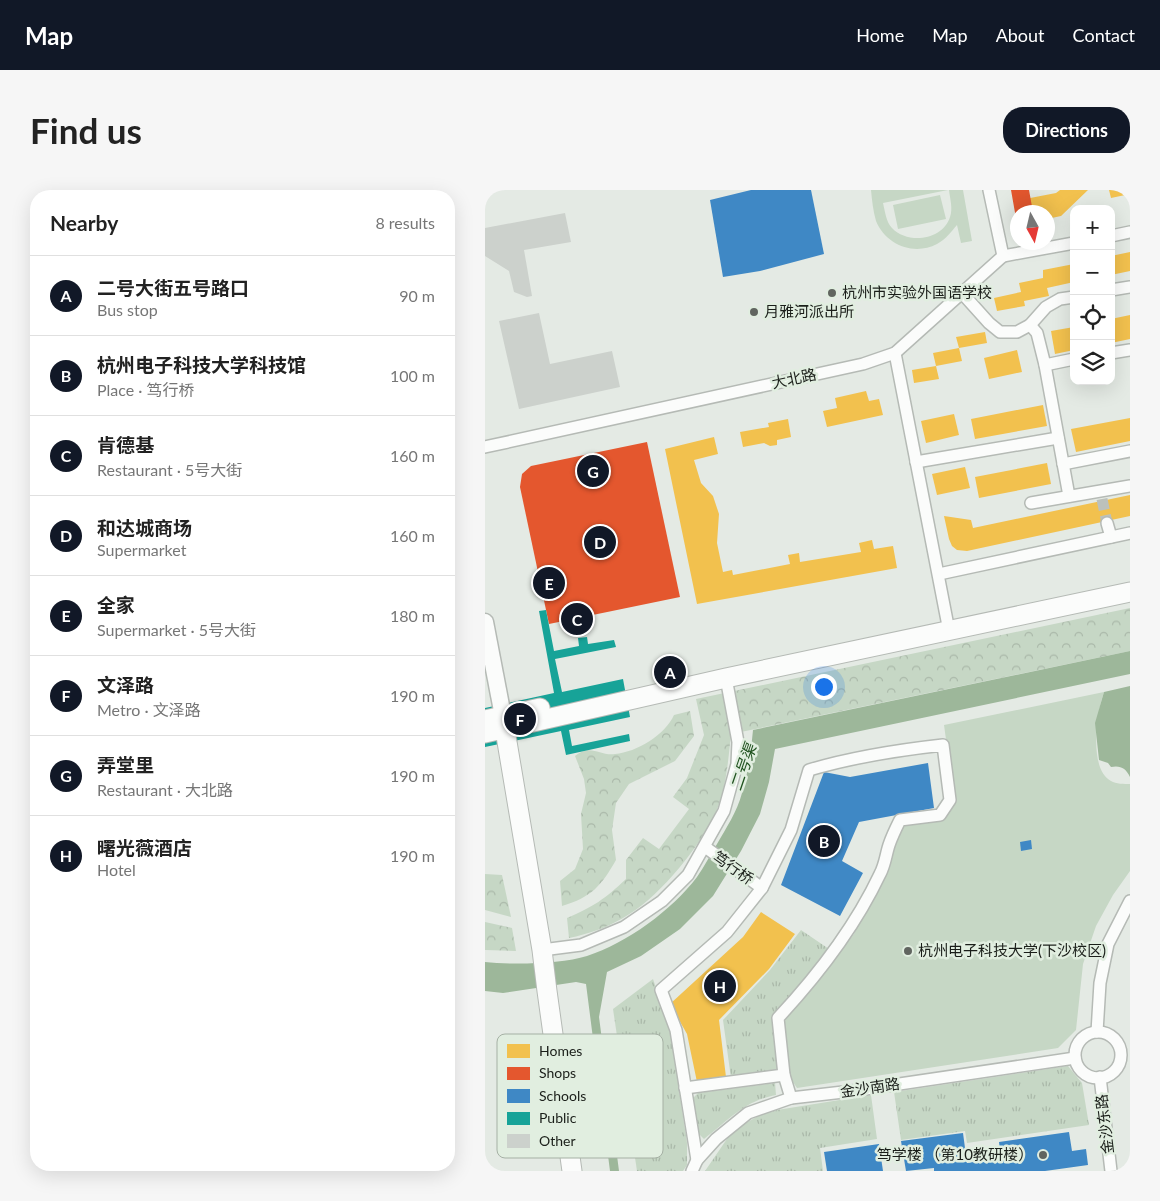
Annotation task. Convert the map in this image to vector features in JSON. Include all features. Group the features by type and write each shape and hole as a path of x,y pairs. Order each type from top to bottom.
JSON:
{"main road":[{"path":"498,722 726,678 1130,580"},
{"path":"485,733 498,722 948,625 1130,592"},
{"path":"485,622 498,722 543,952 553,1034"},
{"path":"570,1158 572,1171"}],"street":[{"path":"989,190 1003,256 1070,244"},
{"path":"1115,235 1130,232"},
{"name":"大北路","path":"485,447 863,364 895,354 1003,256"},
{"path":"1115,289 1130,287"},
{"path":"962,293 989,323 1000,332 1017,332 1030,325 1046,307 1060,299 1070,298"},
{"path":"1030,325 1037,333 1045,365 1069,496"},
{"path":"1115,352 1130,350"},
{"path":"895,354 948,625"},
{"path":"1045,365 1070,360"},
{"path":"916,462 1058,438"},
{"path":"1063,464 1130,451"},
{"path":"1031,503 1069,496 1101,495 1130,486"},
{"path":"1107,523 1111,537"},
{"path":"939,574 1130,533"},
{"path":"543,952 581,945 624,927 662,901 688,875 706,849 724,811 737,764 739,742 726,678"},
{"path":"697,1160 676,1030 661,990 727,932 762,888 791,830 809,770 835,762 943,745 950,800 940,814 900,820 889,844 881,872 867,900 809,984 779,1018 784,1075 791,1098"},
{"name":"笃行桥","path":"706,849 762,888"},
{"path":"1097,1032 1100,983 1108,944 1130,901"},
{"path":"1097,1032 1111,1037 1119,1048 1120,1056 1115,1069 1110,1074 1100,1077 1088,1076 1082,1072 1075,1058 1075,1050 1078,1043 1083,1038 1097,1032"},
{"name":"金沙南路","path":"692,1171 697,1160 716,1138 748,1113 791,1098 851,1092 1075,1058"},
{"path":"685,1088 784,1075"},
{"name":"金沙东路","path":"1100,1077 1111,1171"}],"green space":[{"path":"871,190 948,190 883,203 887,220 892,228 907,237 924,238 940,231 946,225 951,214 949,190 963,190 972,241 961,243 957,225 943,240 928,247 910,248 894,242 876,221"},
{"path":"940,195 946,219 898,229 893,205"},
{"path":"1130,608 1130,651 731,734 726,778 717,810 685,861 661,888 636,910 603,928 569,938 567,918 598,902 619,886 626,879 626,860 643,838 659,849 689,809 673,797 687,778 704,735 696,699"},
{"path":"1104,692 1097,725 1097,753 1099,765 1104,775 1113,782 1130,784 1130,871 1113,895 1096,926 1083,964 1076,1030 1058,1048 797,1088 789,1076 783,1025 791,1008 854,934 900,828 908,822 944,816 955,804 944,725"},
{"path":"690,711 694,736 675,761 629,784 616,803 612,830 616,860 611,869 595,889 581,899 562,906 560,881 575,869 583,849 581,814 586,793 584,779 575,756 586,750 615,754 632,750 657,736 674,715"},
{"path":"485,874 502,875 511,917 485,910"},
{"path":"485,922 512,928 516,951 485,950"},
{"path":"801,930 829,949 808,977 775,1014 778,1070 731,1078 723,1020 770,970"},
{"path":"653,979 670,1029 687,1143 687,1165 683,1171 637,1171 635,1158 663,1158 663,1034 617,1034 613,1009"},
{"path":"1068,1066 1082,1083 1089,1125 967,1143 965,1131 901,1140 894,1092"},
{"path":"775,1083 776,1095 746,1107 729,1118 704,1139 698,1133 693,1098 698,1093"},
{"path":"871,1095 877,1139 820,1148 823,1171 705,1171 729,1136 744,1124 760,1115 777,1110"}],"shaded area":[{"path":"1130,651 1130,674 775,749 769,782 760,814 741,851 713,896 680,929 641,956 607,972 599,1017 601,1034 592,1034 586,984 576,982 503,993 485,991 485,962 537,963 564,961 587,956 618,943 633,934 675,901 697,877 740,800 746,778 753,730"},
{"path":"1130,686 1130,777 1127,771 1122,768 1117,766 1111,767 1108,763 1099,760 1095,723 1104,692"},
{"path":"608,1158 617,1158 619,1171 610,1171"}],"building: Homes":[{"path":"1060,190 1088,190 1072,205 1070,205 1061,216 1055,217 1055,205 1026,205 1025,199 1056,193"},
{"path":"1109,190 1130,190 1130,194 1111,198"},
{"path":"1130,252 1130,271 1115,274 1115,255"},
{"path":"1070,265 1070,283 1047,288 1049,296 1024,301 1025,306 997,311 994,298 1021,292 1019,283 1043,278 1043,270"},
{"path":"1130,315 1130,339 1115,342 1115,318"},
{"path":"1070,328 1070,351 1055,354 1051,331"},
{"path":"985,332 987,343 959,348 956,337"},
{"path":"959,348 962,361 936,366 933,353"},
{"path":"1017,350 1022,372 989,379 984,358"},
{"path":"936,366 939,379 914,383 912,370"},
{"path":"866,391 869,401 879,399 883,415 827,427 823,411 837,408 835,398"},
{"path":"1043,405 1047,426 975,439 971,419"},
{"path":"954,414 959,435 926,443 921,421"},
{"path":"1130,418 1130,441 1076,452 1071,429"},
{"path":"788,419 791,437 777,440 777,445 770,446 764,443 743,447 740,432 769,427 768,423"},
{"path":"714,437 718,454 694,460 701,483 713,496 719,514 717,543 723,572 732,570 733,575 790,564 788,555 799,553 800,562 861,552 859,543 872,540 874,549 893,546 897,568 697,604 665,449"},
{"path":"1047,463 1051,484 979,498 975,477"},
{"path":"965,467 970,488 937,495 932,474"},
{"path":"1130,495 1130,516 967,551 957,550 952,546 944,516 971,520 973,528"},
{"path":"761,912 795,934 769,969 719,1020 726,1077 697,1082 687,1034 670,1004 743,937"}],"building: Shops":[{"path":"1011,190 1029,190 1032,205 1014,205"},
{"path":"647,442 680,597 549,624 520,487 522,474 531,466"}],"building: Schools":[{"path":"751,190 811,190 824,254 760,271 723,277 710,200"},
{"path":"928,763 934,808 859,822 842,861 863,873 840,916 781,885 824,772 850,777"},
{"path":"1031,840 1032,849 1021,851 1020,842"},
{"name":"笃学楼 （第10教研楼）","path":"1069,1132 1072,1151 1086,1149 1088,1165 1045,1171 934,1171 934,1168 906,1171 901,1141 963,1133 967,1163 1001,1158 999,1142"},
{"path":"879,1144 883,1171 827,1171 824,1152"}],"building: Public":[{"path":"546,610 554,651 579,646 578,638 587,637 588,644 614,640 616,647 555,659 562,692 623,679 630,717 569,730 572,746 629,734 630,741 566,755 561,731 485,747 485,708 554,693 539,611"}],"building: Other":[{"path":"565,213 571,242 524,250 532,296 527,297 514,292 509,271 485,256 485,228"},
{"path":"539,313 550,364 612,351 620,387 519,409 499,321"}],"tunnel":[{"path":"1102,499 1107,523"}],"place":[{"name":"杭州市实验外国语学校","path":"832,293"},
{"name":"月雅河派出所","path":"754,312"},
{"name":"弄堂里","path":"593,471"},
{"name":"和达城商场","path":"600,542"},
{"name":"全家","path":"549,583"},
{"name":"肯德基","path":"577,619"},
{"name":"二号大街五号路口","path":"670,672"},
{"name":"文泽路","path":"520,719"},
{"name":"杭州电子科技大学科技馆","path":"824,841"},
{"name":"杭州电子科技大学(下沙校区)","path":"908,951"},
{"name":"曙光薇酒店","path":"720,986"},
{"name":"笃学楼 （第10教研楼）","path":"1043,1155"}],"water label":[{"name":"二号渠","path":"743,767"}]}
